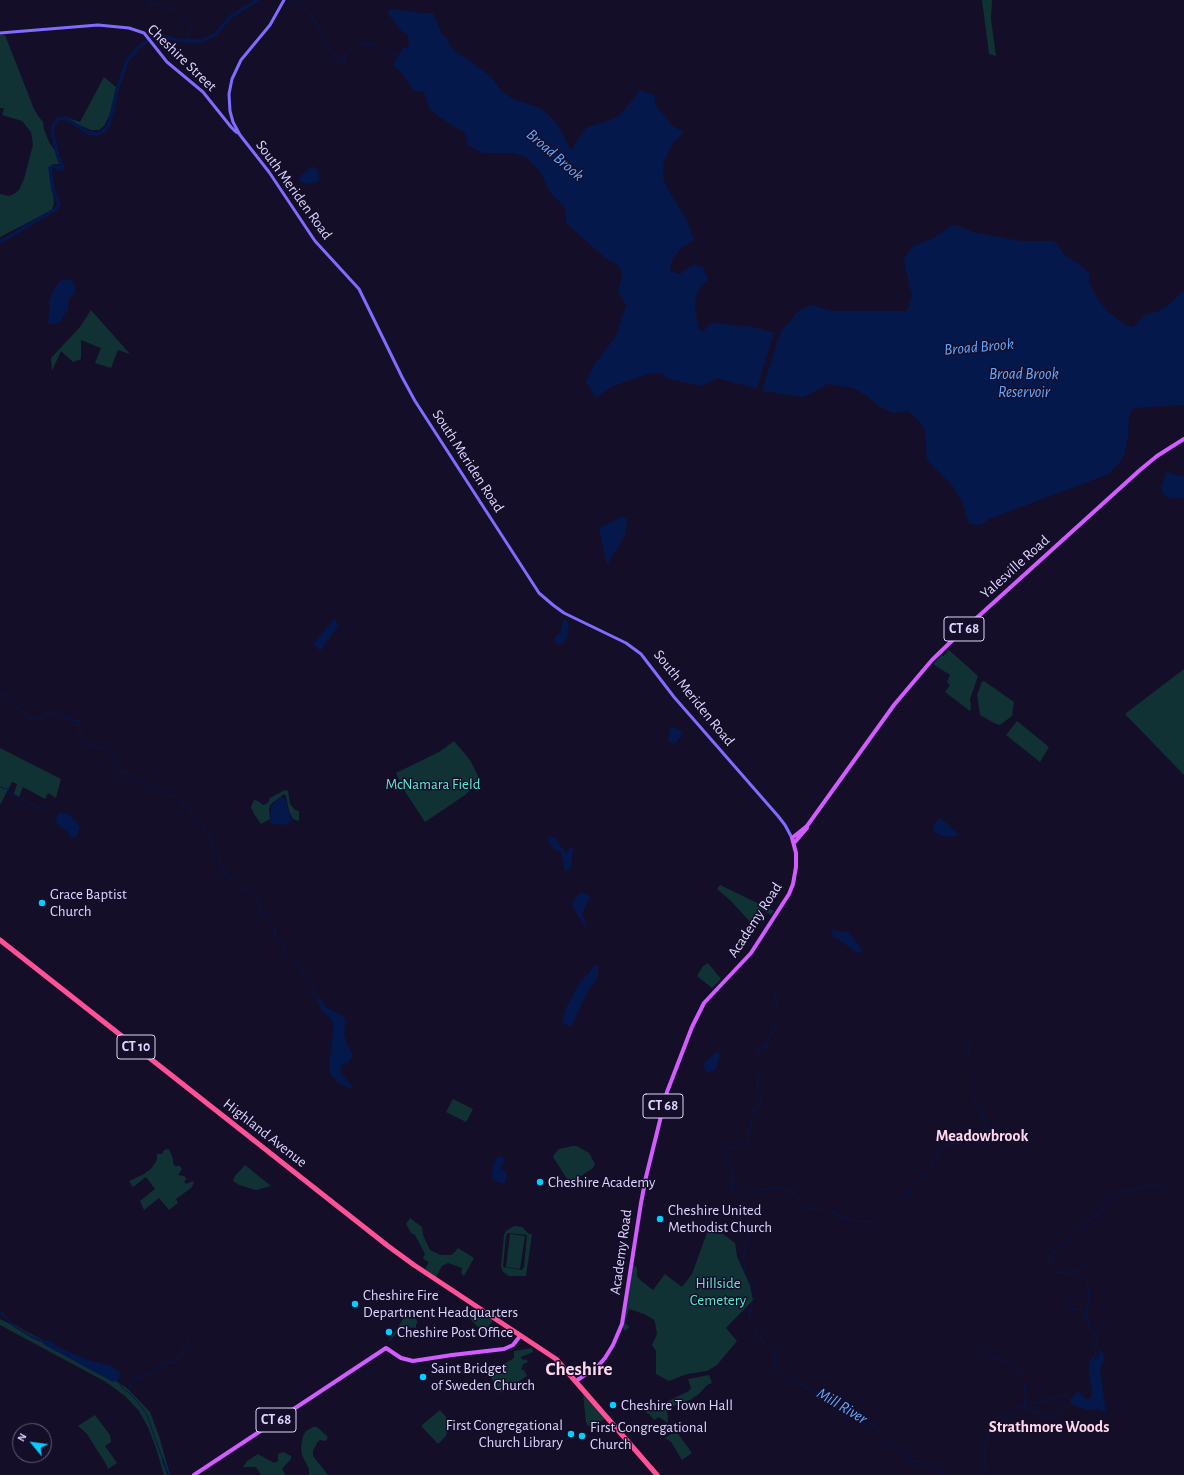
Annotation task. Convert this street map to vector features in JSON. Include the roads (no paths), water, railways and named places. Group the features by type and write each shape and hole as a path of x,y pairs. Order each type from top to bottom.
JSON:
{"highway":[{"name":"Highland Avenue","path":"0,940 382,1241 414,1265 520,1336"},
{"name":"CT 10","path":"520,1336 556,1359 607,1420 657,1475"}],"main road":[{"name":"South Meriden Road","path":"284,0 270,25 241,60 232,79 229,94 230,111 239,133 269,172 315,242 359,289 415,401 539,592 564,613 626,643 642,654 674,697 785,824 794,843 796,862 793,884"},
{"name":"Cheshire Street","path":"0,33 98,25 129,28 144,33 170,65 203,92 231,127 239,133"},
{"name":"Yalesville Road","path":"794,843 807,828 894,705 932,660 974,620 1140,470 1184,439"},
{"name":"Yalesville Road","path":"792,838 807,826"},
{"name":"Academy Road","path":"576,1382 598,1366 605,1358 615,1342 622,1324 645,1182 667,1092 692,1027 704,1003 753,951 789,894 793,884"},
{"name":"CT 68","path":"194,1475 386,1348 400,1358 413,1361 448,1355 504,1350 513,1345 520,1336"}],"water":[{"path":"391,9 433,13 442,34 448,39 449,45 460,55 468,59 491,77 500,89 507,95 519,102 540,108 552,118 559,127 571,150 586,128 611,120 622,113 640,90 654,95 656,106 673,126 684,132 672,144 663,165 663,177 668,190 686,218 694,240 680,249 672,260 670,271 680,274 693,264 703,267 708,280 700,287 696,296 695,309 699,329 703,332 709,324 715,323 754,327 774,333 757,389 717,378 703,386 668,379 661,373 648,374 611,387 596,398 586,382 594,365 616,336 626,305 618,292 622,276 619,266 604,257 566,223 565,208 549,191 541,173 527,158 515,153 482,153 468,145 465,133 430,110 424,92 414,91 399,70 393,66 403,47 407,48 409,42 408,35 402,31 387,13"},
{"path":"311,167 315,167 318,171 318,182 307,184 299,181 300,176"},
{"name":"Broad Brook Reservoir","path":"955,225 973,232 1021,241 1054,241 1064,254 1089,273 1089,282 1097,298 1107,311 1127,326 1133,327 1146,314 1157,312 1168,306 1184,291 1184,405 1134,408 1129,416 1128,437 1124,455 1109,474 989,519 981,525 969,524 962,501 952,485 927,460 925,431 921,423 909,411 893,413 877,405 867,396 853,388 828,384 804,397 762,391 782,329 790,322 797,312 811,305 833,311 907,311 912,296 904,261 905,257 913,246 932,239 951,226"},
{"path":"69,279 74,282 75,293 68,300 68,309 60,322 56,324 49,324 49,302 52,293 59,282"},
{"path":"1167,471 1177,476 1184,475 1184,497 1170,499 1164,495 1161,487"},
{"path":"621,517 626,518 627,521 625,535 607,564 600,528"},
{"path":"335,619 338,626 321,650 319,650 314,644"},
{"path":"564,619 569,624 567,638 563,644 557,644 554,642 555,638 561,631"},
{"path":"671,726 682,731 682,734 676,743 672,744 668,740"},
{"path":"281,797 286,800 288,811 292,820 285,825 272,824 270,821 271,808 273,804"},
{"path":"60,812 68,814 75,820 80,828 76,837 70,837 67,831 59,826 56,821 56,817"},
{"path":"941,818 958,834 957,836 944,837 935,832 933,828 934,825 938,819"},
{"path":"550,836 556,839 565,852 567,853 570,847 573,848 571,867 567,871 565,871 561,852 556,850 549,843 548,840"},
{"path":"581,892 589,896 582,913 588,931 572,906 575,898"},
{"path":"834,930 848,932 861,948 862,953 856,952 835,937 831,933"},
{"path":"595,964 598,966 598,975 596,980 588,990 572,1026 569,1026 562,1022 566,1008 580,982"},
{"path":"319,999 322,1000 326,1008 338,1013 346,1019 344,1034 352,1053 352,1058 348,1063 341,1063 341,1073 353,1087 351,1089 338,1083 330,1073 329,1065 334,1024 332,1020 321,1010 318,1001"},
{"path":"716,1052 720,1054 716,1069 714,1071 706,1072 703,1064"},
{"path":"501,1156 506,1159 500,1168 507,1173 505,1183 500,1183 492,1179 493,1166 497,1158"},
{"path":"48,1340 56,1346 85,1359 111,1366 120,1372 119,1379 113,1382 43,1344 44,1341"},
{"path":"1100,1350 1105,1356 1100,1369 1106,1413 1098,1409 1088,1410 1070,1404 1071,1398 1077,1392 1087,1399 1091,1398 1092,1389 1089,1375 1089,1363 1094,1355 1095,1360 1098,1360"}],"waterway":[{"path":"151,0 150,2 153,5 158,2 177,11"},
{"path":"0,242 56,209 59,204 53,190 50,168 54,166 63,168 58,157 52,131 54,124 58,119 65,118 89,133 98,134 105,130 109,124 118,87 127,61 138,48 148,40 162,36 176,40 201,41 215,35 230,17 257,0"},
{"name":"Broad Brook","path":"292,0 311,14 316,23 320,36 337,59 344,63 346,62 344,57 345,54 364,44 376,45 398,57"},
{"path":"180,15 190,27 188,41"},
{"path":"0,694 2,693 9,697 14,705 26,715 34,719 42,718 47,712 53,716 55,714 62,719 66,718 74,721 78,720 78,725 82,731 77,735 91,746 106,749 122,772 129,774 132,778 155,786 170,795 177,796 184,807 190,809 194,818 203,824 225,873 241,890 247,889 256,897 263,913 274,925 275,935 283,942 285,952"},
{"path":"0,788 6,788 13,795 44,810"},
{"path":"290,959 300,968 309,983 313,985 315,995 319,999"},
{"name":"Mill River","path":"774,989 777,1004 775,1010"},
{"name":"Mill River","path":"757,1056 759,1053 757,1051 758,1049 760,1047 766,1047 769,1037 774,1031 775,1025"},
{"path":"972,1037 969,1047 969,1054 972,1058"},
{"name":"Mill River","path":"753,1116 755,1113 753,1111 760,1107 759,1105 761,1102 762,1094 757,1088 759,1074"},
{"path":"916,1180 924,1175 930,1168 941,1146 961,1143 976,1131 987,1133 989,1129 983,1120 982,1111 974,1098 974,1095"},
{"name":"Mill River","path":"746,1147 752,1121"},
{"name":"Mill River","path":"742,1147 726,1148 722,1150 732,1169 731,1174 733,1189 744,1205 750,1218 746,1221 748,1231 743,1259 745,1264 745,1273 756,1296 753,1301"},
{"path":"731,1176 739,1186 753,1191"},
{"path":"913,1187 915,1182"},
{"path":"1122,1193 1123,1191 1131,1192 1145,1186 1162,1186"},
{"path":"756,1191 770,1188 780,1188 793,1192 805,1209 821,1209"},
{"path":"885,1217 911,1190"},
{"path":"1096,1360 1097,1355 1093,1349 1097,1344 1097,1338 1089,1328 1086,1308 1089,1303 1087,1280 1075,1270 1066,1273 1057,1272 1052,1266 1049,1257 1052,1253 1056,1252 1058,1248 1065,1244 1070,1236 1073,1236 1082,1229 1088,1221 1100,1212 1108,1201 1120,1195"},
{"path":"829,1211 852,1221 875,1221"},
{"name":"Mill River","path":"751,1322 749,1318 752,1303"},
{"path":"1068,1304 1069,1308 1081,1310 1087,1317"},
{"path":"0,1311 14,1326 32,1337 46,1343"},
{"name":"Mill River","path":"755,1328 764,1344 775,1354 774,1366 799,1383 872,1424 886,1440 913,1461 923,1463 943,1475"},
{"path":"128,1390 130,1385 137,1378 146,1374 153,1374 158,1366 165,1366 169,1361 172,1363 176,1362 182,1354 184,1348 188,1346 188,1340"},
{"path":"980,1344 987,1354 1009,1362 1021,1370 1023,1377"},
{"path":"118,1380 122,1388 131,1394 146,1413 163,1460"},
{"path":"1023,1381 1026,1398 1024,1403"},
{"path":"1014,1410 1024,1405 1064,1395 1071,1398"},
{"path":"1022,1406 1029,1410 1038,1412 1043,1417 1047,1418 1062,1412 1070,1404"},
{"path":"988,1475 984,1462 984,1451 989,1429 995,1430 1011,1412"},
{"path":"163,1460 168,1475"}],"place":[{"name":"Grace Baptist Church","path":"42,903"},
{"name":"Cheshire Academy","path":"540,1182"},
{"name":"Cheshire United Methodist Church","path":"660,1219"},
{"name":"Cheshire Fire Department Headquarters","path":"355,1304"},
{"name":"Cheshire Post Office","path":"389,1332"},
{"name":"Saint Bridget of Sweden Church","path":"423,1377"},
{"name":"Cheshire Town Hall","path":"613,1405"},
{"name":"First Congregational Church Library","path":"571,1434"},
{"name":"First Congregational Church","path":"582,1436"}],"district":[{"name":"Meadowbrook","path":"982,1136"},
{"name":"Cheshire","path":"579,1369"},
{"name":"Strathmore Woods","path":"1049,1427"}],"park label":[{"name":"McNamara Field","path":"433,784"},
{"name":"Hillside Cemetery","path":"718,1292"}]}
